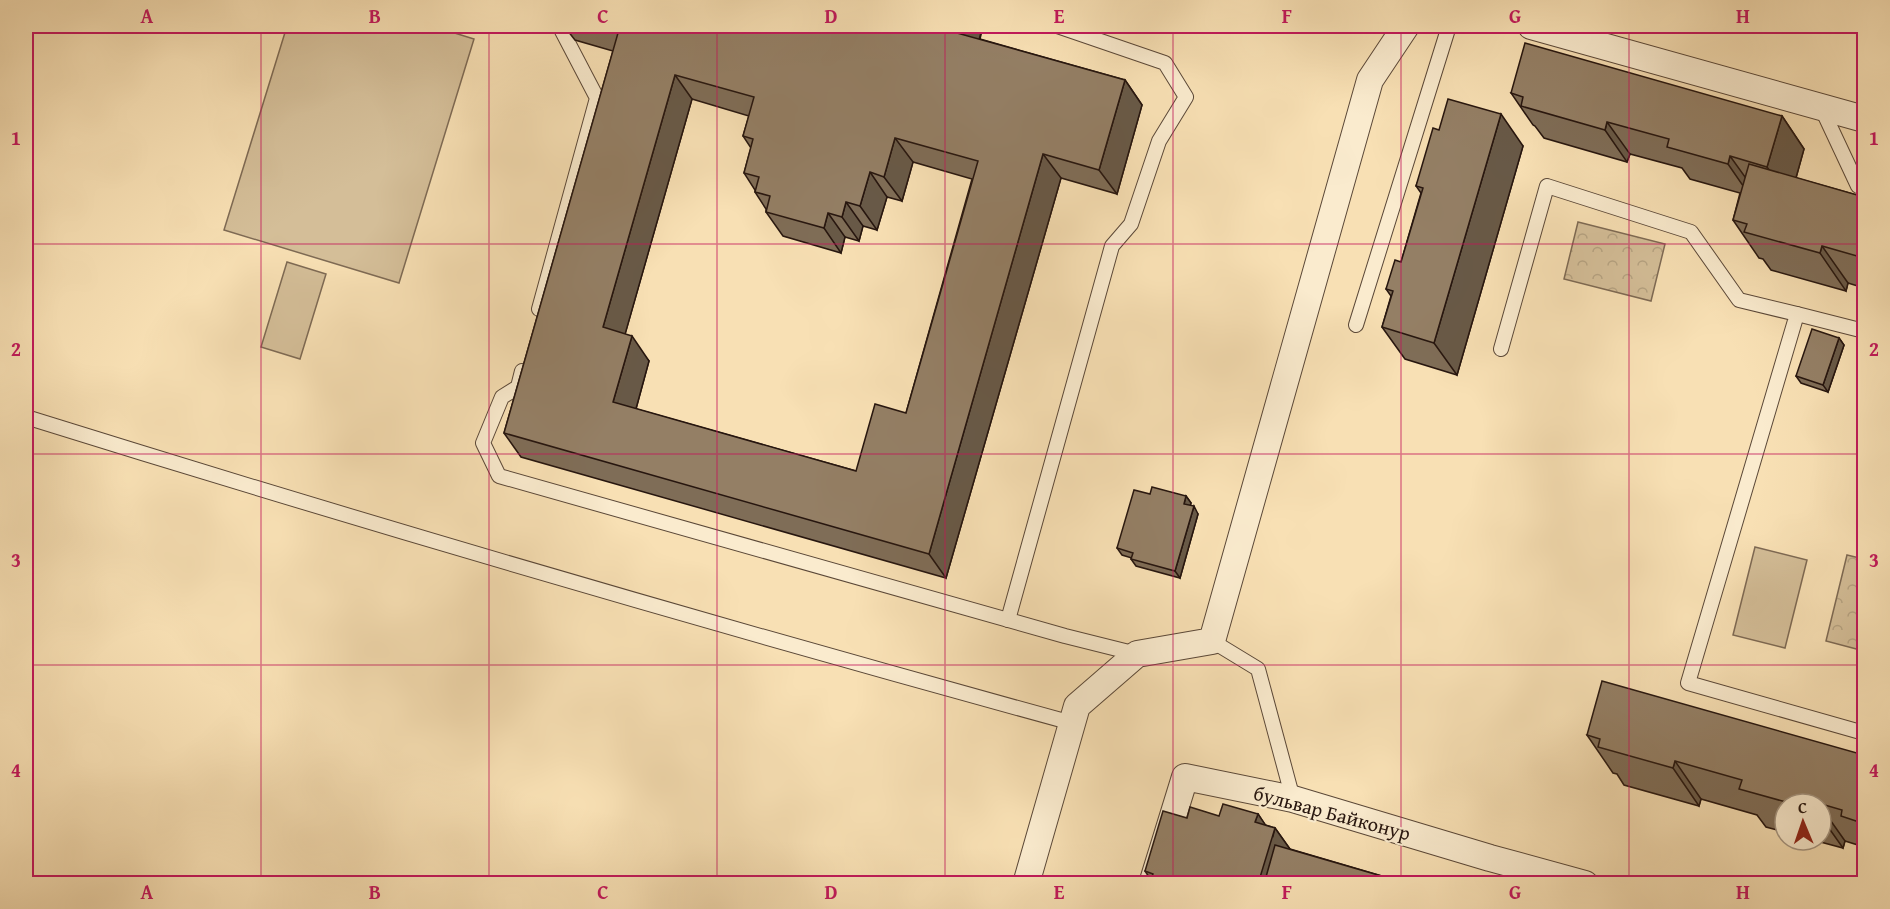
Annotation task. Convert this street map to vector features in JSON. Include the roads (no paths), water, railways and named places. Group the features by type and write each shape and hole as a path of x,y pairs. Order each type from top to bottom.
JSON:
{"street":[{"path":"1026,884 1077,706 1137,654 1212,641 1370,80 1406,26"},
{"path":"1531,26 1864,120"},
{"name":"бульвар Байконур","path":"1152,884 1185,777 1293,799 1585,884"}],"lane":[{"path":"536,321 597,98 562,31 564,26"},
{"path":"1008,620 1112,246 1131,224 1159,141 1186,97 1165,63 1057,26"},
{"path":"1356,325 1449,26"},
{"path":"1821,107 1858,186 1864,188"},
{"path":"1502,349 1547,186 1691,232 1739,300 1864,331"},
{"path":"1797,314 1688,683 1864,732"},
{"path":"527,354 518,387 502,397 483,443 500,476 1008,620 1137,654"},
{"path":"26,417 245,485 845,661 1072,723"},
{"path":"1212,641 1258,669 1293,799"}]}
